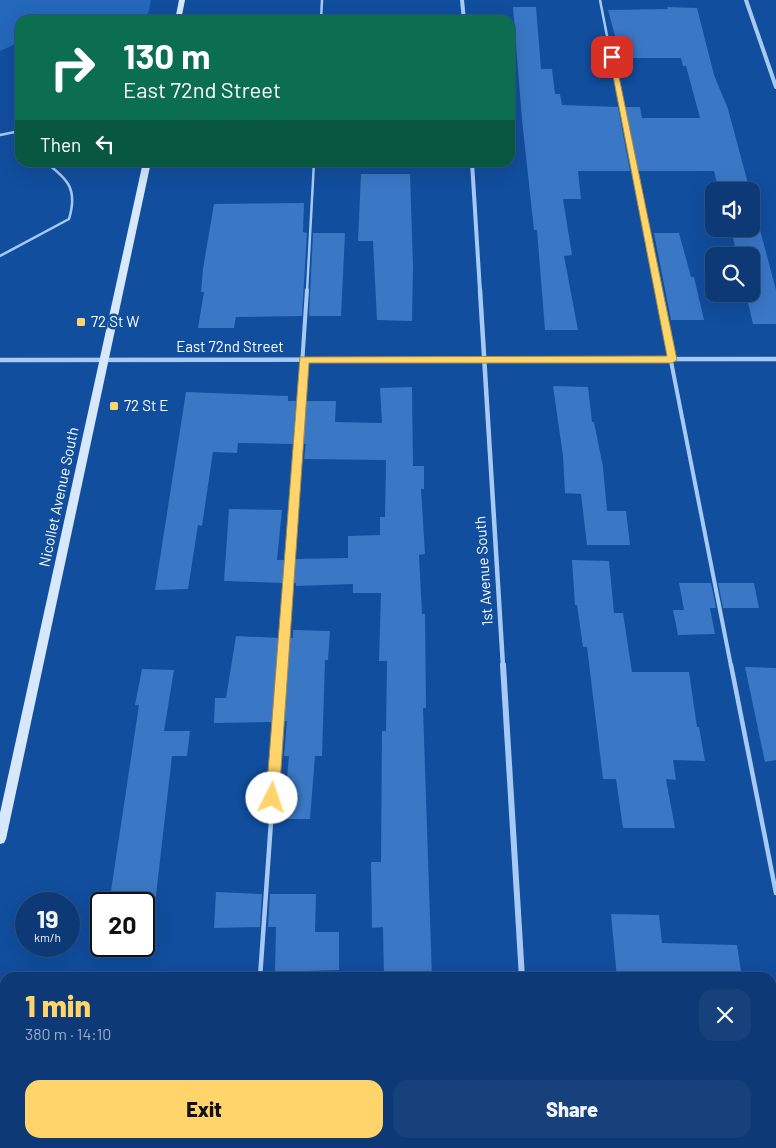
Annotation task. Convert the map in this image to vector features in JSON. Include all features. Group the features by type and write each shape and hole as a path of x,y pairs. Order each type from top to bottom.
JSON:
{"main road":[{"path":"179,15 182,0"},
{"name":"Nicollet Avenue South","path":"0,839 146,167"}],"street":[{"path":"462,0 464,15"},
{"path":"746,0 776,87"},
{"name":"1st Avenue South","path":"472,167 522,972"},
{"name":"East 72nd Street","path":"0,360 776,360"}],"lane":[{"path":"321,15 322,0"},
{"path":"600,0 776,893"},
{"path":"0,134 15,132"},
{"path":"0,256 69,219 76,202 74,190 50,167"},
{"path":"260,972 304,360 314,167"}],"shaded area":[{"path":"0,0 151,0 148,14 15,15 15,44 0,51"}],"building":[{"path":"513,7 536,7 541,69 552,69 555,94 560,94 562,105 618,107 630,171 578,171 581,199 563,199 572,255 564,256 578,330 545,330 537,230 534,230 522,120"},
{"path":"667,7 697,8 714,75 728,109 748,182 717,182 714,171 637,171 624,107 640,107 642,118 700,118 686,66 683,66 681,58 621,58 608,10 668,9"},
{"path":"361,174 410,174 413,267 412,321 377,320 373,241 358,241"},
{"path":"304,203 303,232 307,233 302,316 236,317 234,328 198,328 204,292 201,292 203,269 214,204"},
{"path":"760,230 776,290 776,324 753,324 748,302 760,302 760,247 735,247 733,237 760,237"},
{"path":"313,233 345,233 341,316 309,316"},
{"path":"654,233 679,233 691,277 694,277 704,320 671,320"},
{"path":"553,386 588,387 592,422 594,422 603,467 607,511 626,511 630,545 587,545 581,494 565,493 563,456"},
{"path":"412,387 413,466 424,466 424,489 421,489 425,554 419,555 422,614 425,614 426,708 423,708 432,972 384,972 383,927 372,928 371,862 381,862 382,731 386,731 387,661 379,661 381,593 353,593 353,584 296,586 296,583 291,583 293,559 348,558 348,536 380,535 380,517 385,517 386,460 304,459 306,444 301,444 303,401 336,401 335,422 382,423 380,388"},
{"path":"186,392 288,396 288,401 296,401 293,444 238,443 237,453 213,452 202,526 198,525 188,589 155,590"},
{"path":"229,509 282,510 277,560 285,560 284,583 224,581"},
{"path":"572,560 609,561 614,613 623,613 632,672 689,672 697,727 699,727 705,761 673,760 676,780 666,779 675,828 623,828 616,779 603,779 587,647 583,647 577,605 575,605"},
{"path":"679,583 711,583 716,608 710,608 715,634 678,635 673,610 684,610"},
{"path":"718,583 754,583 759,608 723,608"},
{"path":"293,630 330,631 328,660 325,660 322,756 315,756 310,819 283,819 289,756 284,756 287,721 282,721 288,638 293,638"},
{"path":"236,636 280,638 274,722 214,723 215,698 226,698"},
{"path":"745,667 776,668 776,760 765,762"},
{"path":"142,669 174,670 164,731 190,731 187,756 172,756 155,904 155,892 111,892 139,705 135,705"},
{"path":"216,892 262,894 260,927 214,928"},
{"path":"270,894 316,894 315,932 339,932 339,970 275,972 276,927 268,927"},
{"path":"611,914 659,915 662,943 737,945 741,972 616,972"}],"place":[{"name":"72 St W","path":"81,322"},
{"name":"72 St E","path":"114,406"}],"route":[{"path":"272,798 304,360 672,360 612,57"}]}
